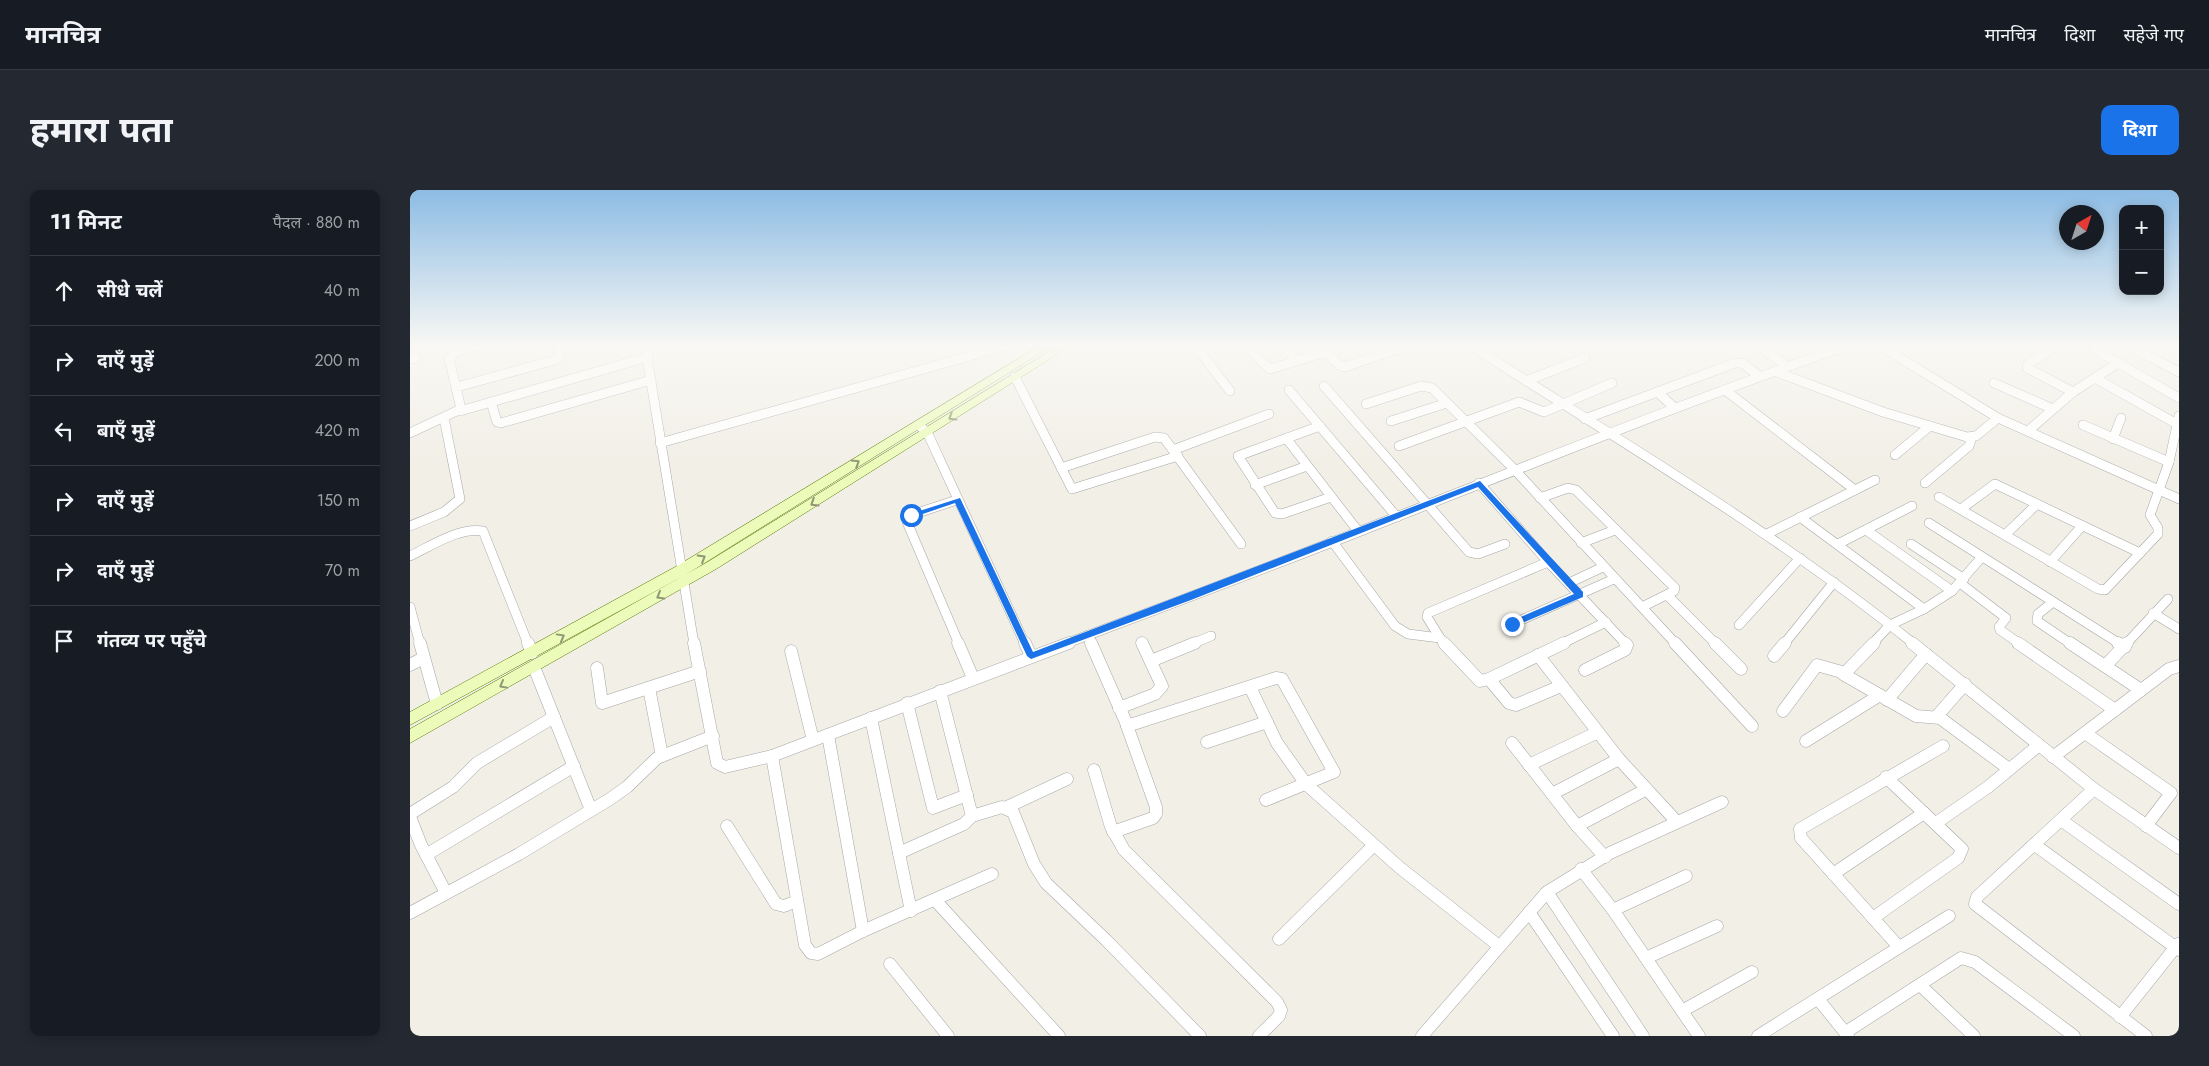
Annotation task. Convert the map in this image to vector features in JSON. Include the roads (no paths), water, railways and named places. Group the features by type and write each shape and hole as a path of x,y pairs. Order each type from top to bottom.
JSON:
{"main road":[{"path":"410,737 534,667 684,576 922,429 989,384"},
{"path":"922,429 1002,384"},
{"path":"410,719 532,653 684,576"}],"street":[{"path":"460,411 462,406 456,387 465,384"},
{"path":"410,433 460,411 552,384"},
{"path":"491,402 497,422 501,423 635,384"},
{"path":"652,384 660,443 717,762 722,766 728,767 772,756 828,735 907,703 1397,517 1514,469 1738,384"},
{"path":"660,443 869,384"},
{"path":"1019,384 1070,487 1076,489 1176,453 1269,414"},
{"path":"1225,384 1230,391"},
{"path":"1531,384 1767,534 1890,625 1965,684 2052,757 2094,789 2179,848"},
{"path":"1399,446 1519,402 1542,413 1611,384"},
{"path":"1585,419 1677,384"},
{"path":"1810,384 1843,398 1930,426 1972,437"},
{"path":"1943,384 1998,418 2179,499"},
{"path":"1997,384 2053,409"},
{"path":"2059,384 2073,392"},
{"path":"2028,431 2073,392 2085,384"},
{"path":"1939,497 2103,591 2108,589 2159,531 2150,515 2169,462 2178,420 2108,384"},
{"path":"2155,384 2179,398"},
{"path":"1366,404 1424,385 1432,388 1514,469 1603,568 1642,607 1752,726"},
{"path":"1324,386 1426,505 1473,554 1505,544"},
{"path":"1289,390 1397,517"},
{"path":"1725,390 1855,490"},
{"path":"1657,392 1675,408"},
{"path":"1392,421 1447,402"},
{"path":"410,526 448,509 460,500 444,418"},
{"path":"1925,483 1969,446 1972,437 1998,418"},
{"path":"2113,439 2121,418"},
{"path":"2082,425 2169,462"},
{"path":"1320,426 1238,456 1273,511 1278,514 1331,497"},
{"path":"1895,455 1930,426"},
{"path":"922,429 1031,656"},
{"path":"1061,468 1155,436 1164,438 1241,544"},
{"path":"1286,438 1358,531"},
{"path":"1256,485 1307,466"},
{"path":"1767,534 1875,480"},
{"path":"1480,484 1548,562 1606,622 1627,647 1585,670"},
{"path":"1961,509 1988,487 1995,484 2140,553"},
{"path":"1540,498 1572,488 1674,587 1674,591 1642,607"},
{"path":"957,500 911,515 906,522 973,678"},
{"path":"2005,535 2037,504"},
{"path":"1838,544 1912,506"},
{"path":"1800,517 1924,609"},
{"path":"1929,523 1981,558 2125,647"},
{"path":"2050,562 2082,526"},
{"path":"410,556 475,529 483,531 532,653"},
{"path":"1581,543 1615,530"},
{"path":"1866,530 1958,584 2006,618 1999,627 2000,630 2115,710"},
{"path":"1332,541 1395,626 1408,634 1440,638"},
{"path":"1911,544 1958,584"},
{"path":"1739,625 1800,558"},
{"path":"1842,674 1890,625 1924,609 1958,584 1981,558"},
{"path":"1548,562 1428,613 1427,617 1440,638 1476,679 1480,681 1489,679 1606,622"},
{"path":"1569,583 1603,568"},
{"path":"1512,624 1614,579"},
{"path":"1774,656 1834,582"},
{"path":"1667,595 1741,669"},
{"path":"2104,666 2125,647 2168,598"},
{"path":"2053,602 2038,614 2037,621 2141,690"},
{"path":"410,607 412,624 437,704"},
{"path":"2153,613 2179,629"},
{"path":"1088,635 1127,726 1150,790 1156,814 1149,820 1113,832"},
{"path":"1151,661 1211,636"},
{"path":"1119,708 1161,690 1161,680 1142,643"},
{"path":"791,650 813,740"},
{"path":"1806,741 1864,707 1884,698 1926,654"},
{"path":"1538,656 1596,733 1645,790 1677,822"},
{"path":"410,665 423,658"},
{"path":"1784,711 1817,665 1842,674 1916,716 1937,716 2009,769"},
{"path":"2052,757 2169,669 2179,666"},
{"path":"534,667 591,810"},
{"path":"597,668 599,698 602,704 700,671"},
{"path":"1127,726 1276,678 1284,681 1334,769 1331,774 1266,800"},
{"path":"1489,679 1509,703 1516,706 1561,686"},
{"path":"1937,716 1965,684"},
{"path":"1250,687 1287,759 1306,784 1374,845 1499,946"},
{"path":"649,688 662,756"},
{"path":"940,691 972,816"},
{"path":"907,703 933,808 967,795"},
{"path":"446,893 426,855 410,815 453,787 477,763 554,717"},
{"path":"871,718 911,911"},
{"path":"1207,742 1267,722"},
{"path":"2085,732 2171,793 2146,826"},
{"path":"1529,765 1596,733"},
{"path":"828,735 864,931"},
{"path":"410,913 512,858 591,810 627,787 662,756 713,736"},
{"path":"1512,743 1577,826 1605,857"},
{"path":"1936,823 1988,787 2039,745"},
{"path":"1899,947 1799,833 1800,830 1886,777 1943,746"},
{"path":"772,756 804,945 807,951 812,954 818,954 864,931 992,874"},
{"path":"1552,794 1618,759"},
{"path":"426,855 574,766"},
{"path":"1094,770 1113,832 1124,850 1277,1002 1281,1010 1279,1016 1259,1036"},
{"path":"1873,918 1961,854 1962,850 1959,845 1886,777"},
{"path":"900,853 964,824 972,816 995,808 1005,808 1067,779"},
{"path":"2094,789 1977,897 1975,904 2146,1036"},
{"path":"1577,826 1645,790"},
{"path":"1422,1036 1547,892 1582,869 1605,857 1722,802"},
{"path":"1005,808 1013,812 1034,864 1046,883 1106,940 1200,1036"},
{"path":"1833,874 1924,813"},
{"path":"2061,820 2179,904"},
{"path":"727,826 776,904 784,906 797,901"},
{"path":"1279,939 1374,845"},
{"path":"2035,845 2178,947 2120,1017"},
{"path":"1582,869 1613,910 1699,1036"},
{"path":"1613,910 1686,876"},
{"path":"1547,892 1643,1036"},
{"path":"935,900 1059,1036"},
{"path":"1529,912 1613,1036"},
{"path":"1758,1036 1949,916"},
{"path":"1646,958 1717,926"},
{"path":"1818,999 1847,1034 1955,960 1967,958 2074,1036"},
{"path":"890,964 948,1036"},
{"path":"1682,1010 1752,972"},
{"path":"1920,985 1974,1036"}]}
